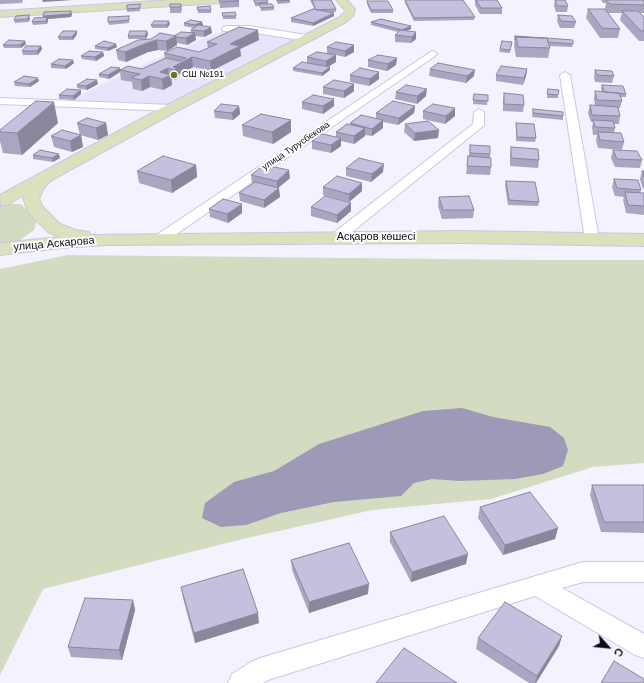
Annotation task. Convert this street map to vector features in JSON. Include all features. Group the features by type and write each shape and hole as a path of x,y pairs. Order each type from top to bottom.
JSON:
{"street":[{"path":"0,14 219,0"},
{"path":"0,201 172,108 342,20 349,14 350,9 341,0"},
{"path":"226,29 249,29 307,38"},
{"name":"улица Турусбекова","path":"160,239 432,54"},
{"path":"565,75 592,239"},
{"path":"0,101 172,108"},
{"path":"336,238 478,125 479,112"},
{"path":"0,249 24,242 41,230 44,219 34,208 31,198 36,186 44,178"},
{"path":"0,201 13,198 26,201 54,228 73,235 108,239"},
{"name":"Асқаров көшесі","path":"108,239 461,237 644,240"},
{"name":"улица Аскарова","path":"0,249 108,239"},
{"path":"241,683 260,670 583,572 644,572"},
{"path":"538,586 644,647"}],"shaded area":[{"name":"СШ №191","path":"222,31 246,31 298,38 171,105 67,102 135,68"},
{"path":"462,408 493,417 550,427 564,438 568,450 563,466 543,474 515,479 460,481 432,479 414,483 401,496 334,502 281,513 246,525 221,527 202,518 205,503 234,482 274,471 319,444 423,411"}],"green space":[{"path":"3,204 21,204 37,220 34,230 20,240 0,246 0,206"},
{"path":"68,255 644,260 644,463 593,467 491,499 372,510 243,539 43,589 0,675 0,269"}],"building":[{"path":"219,0 238,0 239,1 220,2"},
{"path":"254,0 267,0 268,2 255,3"},
{"path":"312,0 331,0 336,9 316,10"},
{"path":"405,0 463,0 475,17 414,18"},
{"path":"476,0 497,0 502,8 481,8"},
{"path":"555,0 565,0 568,6 557,6"},
{"path":"606,0 644,0 644,5 610,4"},
{"path":"367,1 388,1 393,10 371,10"},
{"path":"140,4 140,8 127,9 127,5"},
{"path":"170,4 181,4 181,7 170,7"},
{"path":"259,4 272,4 274,7 261,8"},
{"path":"210,6 211,10 198,10 197,7"},
{"path":"313,9 334,13 313,23 291,18"},
{"path":"588,9 605,9 620,29 602,28"},
{"path":"71,11 70,14 43,16 44,12"},
{"path":"622,11 638,11 644,17 644,31 641,31"},
{"path":"235,12 236,16 223,16 222,13"},
{"path":"29,15 28,19 14,20 16,16"},
{"path":"558,15 572,16 576,22 561,21"},
{"path":"129,16 129,20 108,22 108,17"},
{"path":"47,17 46,21 32,22 34,18"},
{"path":"381,19 411,26 402,30 371,22"},
{"path":"191,20 202,22 195,25 184,23"},
{"path":"154,21 169,21 167,25 151,25"},
{"path":"198,25 211,27 204,31 191,30"},
{"path":"239,27 258,30 230,44 240,46 210,61 192,57 173,67 177,68 174,70 168,68 160,72 171,75 162,79 149,76 141,80 131,78 140,74 120,70 128,66 142,69 166,58 180,61 186,58 164,53 177,47 199,52 217,44 207,42"},
{"path":"400,30 416,32 412,37 395,35"},
{"path":"63,31 77,31 72,37 58,37"},
{"path":"130,31 147,31 145,36 128,36"},
{"path":"181,32 195,33 186,38 174,36"},
{"path":"160,33 176,36 166,41 157,40 147,43 125,52 116,50 138,40 151,39"},
{"path":"515,36 545,38 516,37 515,40"},
{"path":"516,37 547,38 550,48 518,47"},
{"path":"547,38 573,40 573,44 548,42"},
{"path":"9,40 25,41 20,45 3,45"},
{"path":"104,41 116,44 108,48 95,46"},
{"path":"502,41 512,42 510,50 500,49"},
{"path":"336,42 354,45 345,51 327,47"},
{"path":"26,46 41,46 37,51 22,51"},
{"path":"89,51 103,52 95,57 81,56"},
{"path":"317,52 336,55 326,61 307,57"},
{"path":"378,55 397,58 388,64 368,60"},
{"path":"59,59 73,60 65,66 51,64"},
{"path":"302,62 330,67 322,73 293,68"},
{"path":"438,63 475,70 467,76 430,69"},
{"path":"501,66 527,69 524,78 496,75"},
{"path":"111,67 120,68 108,75 99,74"},
{"path":"360,68 379,72 370,79 350,75"},
{"path":"595,70 612,71 614,76 597,75"},
{"path":"24,76 38,78 29,84 14,82"},
{"path":"87,79 97,80 86,86 77,85"},
{"path":"334,80 354,84 344,91 323,87"},
{"path":"406,85 427,89 417,96 396,92"},
{"path":"602,85 623,86 626,94 604,92"},
{"path":"67,89 81,90 73,96 59,95"},
{"path":"548,89 559,90 558,95 547,94"},
{"path":"595,91 619,93 622,101 597,100"},
{"path":"504,93 523,95 524,105 504,104"},
{"path":"474,94 488,95 488,101 473,100"},
{"path":"313,95 334,99 323,106 302,102"},
{"path":"36,101 54,102 17,133 0,132 0,130"},
{"path":"393,101 415,106 399,118 376,113"},
{"path":"221,104 239,106 232,113 214,111"},
{"path":"433,104 455,108 446,116 423,111"},
{"path":"590,105 618,107 620,116 592,115"},
{"path":"533,109 563,112 563,116 533,113"},
{"path":"261,114 291,120 272,132 242,125"},
{"path":"361,115 383,120 372,129 350,123"},
{"path":"87,118 106,123 96,128 77,123"},
{"path":"593,120 613,121 615,128 595,127"},
{"path":"428,121 439,130 415,133 405,124"},
{"path":"516,123 534,124 536,138 517,137"},
{"path":"347,124 365,128 354,136 336,132"},
{"path":"62,130 81,135 70,141 51,136"},
{"path":"598,132 621,133 624,142 600,140"},
{"path":"322,134 341,138 331,145 312,141"},
{"path":"470,145 490,146 490,154 470,153"},
{"path":"511,147 538,149 539,160 511,158"},
{"path":"40,150 59,154 52,158 33,155"},
{"path":"613,150 637,151 642,160 617,159"},
{"path":"163,156 196,165 171,180 137,171"},
{"path":"468,156 491,158 491,167 467,166"},
{"path":"359,158 384,164 372,174 346,168"},
{"path":"264,165 289,170 277,181 251,175"},
{"path":"337,176 362,183 349,194 323,187"},
{"path":"614,179 638,180 641,190 617,188"},
{"path":"506,181 535,182 539,202 509,200"},
{"path":"255,182 279,188 264,200 239,193"},
{"path":"625,192 644,193 644,206 628,205"},
{"path":"325,196 351,203 337,215 311,207"},
{"path":"469,196 474,210 443,210 439,197"},
{"path":"223,199 242,204 227,214 209,209"},
{"path":"592,485 644,485 644,522 604,522"},
{"path":"530,492 558,528 505,545 480,507"},
{"path":"444,516 468,554 412,572 390,532"},
{"path":"349,543 369,584 309,602 291,560"},
{"path":"243,569 258,613 194,633 181,587"},
{"path":"85,598 133,600 119,650 68,647"},
{"path":"505,602 562,636 537,676 478,638"},
{"path":"404,648 457,683 376,683"},
{"path":"614,661 644,679 644,683 601,683"}],"place":[{"name":"СШ №191","path":"174,75"}]}
